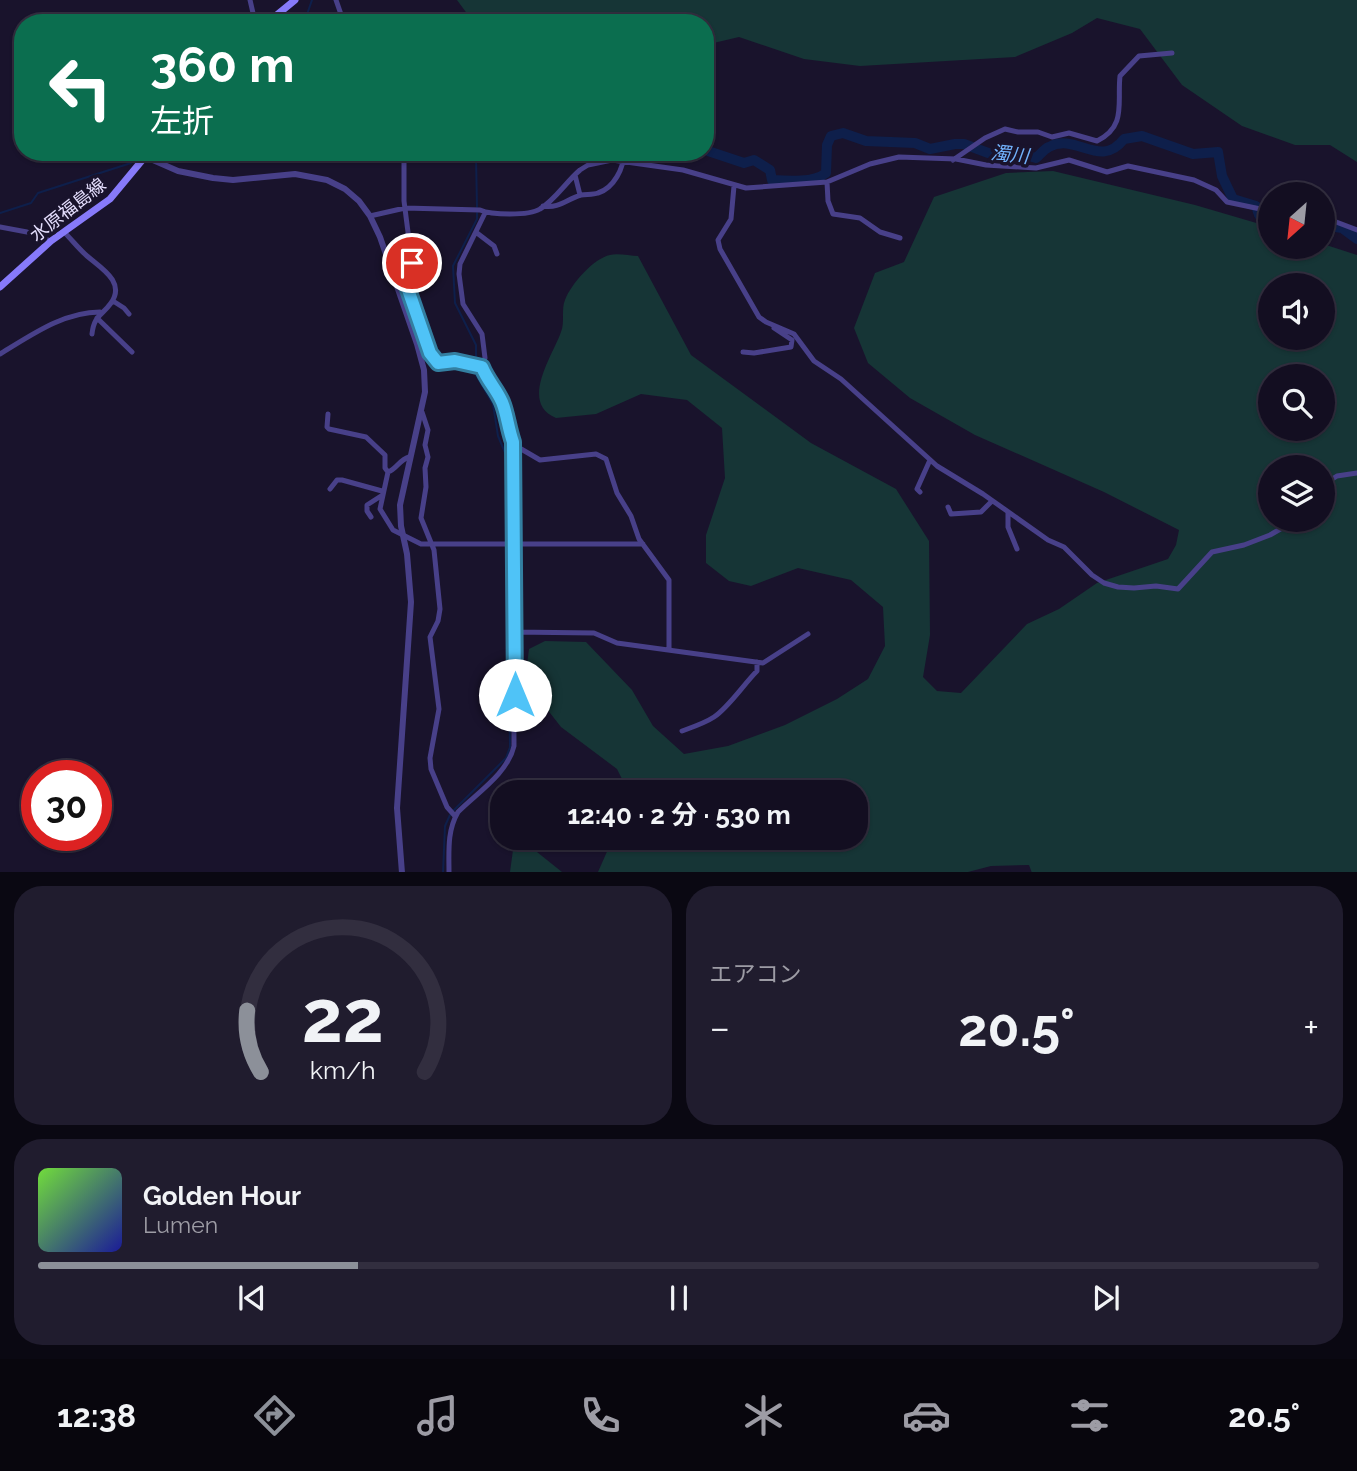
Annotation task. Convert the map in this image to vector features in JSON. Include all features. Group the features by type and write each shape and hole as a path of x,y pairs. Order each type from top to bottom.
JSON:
{"main road":[{"path":"278,14 295,0"},
{"name":"水原福島線","path":"0,287 51,241 110,199 143,161"}],"street":[{"path":"953,160 985,138 1005,129 1038,132 1052,137 1069,133 1097,141 1105,137 1118,121 1120,76 1139,56 1172,53"},
{"path":"370,216 405,208 504,214 536,211 575,175 599,161 624,161 683,170 746,188 827,182 870,164 899,157 1036,168 1069,160 1107,172 1128,166 1206,184 1227,202 1258,209"},
{"path":"159,161 178,171 213,178 233,180 311,175 345,189 359,201 370,216 380,237 417,344 425,392 400,505 411,602 397,808 402,872"},
{"path":"404,161 405,208 412,263 402,272 430,353 442,364 455,361 477,367 502,401 505,422 516,446 540,460 590,454 606,459 617,492 643,544 669,580 669,650"},
{"path":"544,206 556,206 580,195 596,194 608,188 624,161"},
{"path":"575,175 580,195"},
{"path":"827,182 828,201 833,214 860,218 880,232 900,238"},
{"path":"734,186 731,219 719,235 720,249 759,317 794,334 814,361 841,379 930,460 1048,540 1064,547 1080,566 1104,583 1118,587 1156,586 1172,590 1183,585 1195,567 1212,551 1244,545 1275,532"},
{"path":"477,367 485,358 482,334 463,304 459,274 460,264 477,233 479,211"},
{"path":"1335,222 1357,230"},
{"path":"0,227 27,232 51,241"},
{"path":"64,233 108,274 116,288 113,301 99,315 92,334"},
{"path":"477,233 494,246 497,254"},
{"path":"113,301 124,307 129,314"},
{"path":"0,354 31,334 88,312 99,315 132,352"},
{"path":"743,352 754,353 791,347 792,340 773,325"},
{"path":"424,374 436,361"},
{"path":"422,412 429,430 425,445 428,457 421,517 432,544 440,609 438,621 430,637 439,709 430,758 431,769 452,814 449,872"},
{"path":"328,414 329,429 360,434 383,452 388,472 380,509 393,530 421,544 643,544"},
{"path":"452,814 501,771 513,751 514,632 508,543 513,442"},
{"path":"388,472 402,459 409,457"},
{"path":"920,492 917,489 930,460"},
{"path":"1335,477 1357,473"},
{"path":"330,489 337,480 342,480 382,493"},
{"path":"371,517 367,505 382,493"},
{"path":"948,507 951,514 981,512 992,500"},
{"path":"1008,512 1008,527 1017,550"},
{"path":"514,632 594,633 617,643 757,663 763,663 808,634"},
{"path":"682,731 713,718 722,711 740,687 757,671 757,663"}],"green space":[{"path":"457,0 1357,0 1357,162 1330,145 1295,145 1242,126 1182,85 1140,29 1097,18 1072,33 1015,57 860,66 804,59 739,37 714,43 714,14 467,14"},
{"path":"1053,171 1195,205 1258,223 1258,259 1335,259 1335,248 1357,255 1357,872 1032,872 1029,865 991,866 968,872 598,872 608,850 868,850 868,780 622,780 617,769 561,727 525,681 529,649 545,641 586,642 632,690 653,726 684,754 728,746 785,725 837,699 868,679 885,646 883,607 851,580 798,568 751,586 729,581 706,563 706,535 725,478 722,428 687,400 641,394 596,414 556,418 545,411 539,390 546,365 562,328 565,300 584,273 604,257 617,254 638,256 691,355 811,443 896,489 929,541 930,635 923,677 937,691 961,693 1027,624 1059,609 1097,583 1168,559 1176,545 1179,530 1104,492 975,435 910,398 868,363 854,328 875,273 904,262 934,197 1006,173"},
{"path":"513,850 537,852 562,872 510,872"}],"waterway":[{"path":"307,14 312,0"},
{"name":"濁川","path":"714,153 744,163 754,160 770,170 772,180 800,181 826,173 827,145 831,136 843,133 866,141 915,143 930,149 964,144 991,154 1008,150 1036,158 1047,148 1059,144 1106,151 1115,148 1124,139 1142,136 1193,154 1218,152 1222,176 1233,199 1256,206 1258,212"},
{"path":"0,213 31,203 38,193 132,161"},
{"path":"476,161 477,207"},
{"path":"453,811 506,758 510,747 506,455 498,436 493,404 476,375 476,345 455,303 453,266 477,219 477,213"},
{"name":"濁川","path":"1335,227 1342,228 1357,239"},
{"path":"443,872 445,826 450,815"}],"route":[{"path":"412,263 402,272 430,353 438,363 455,361 482,367 486,378 502,401 505,422 513,442 515,695"}]}
